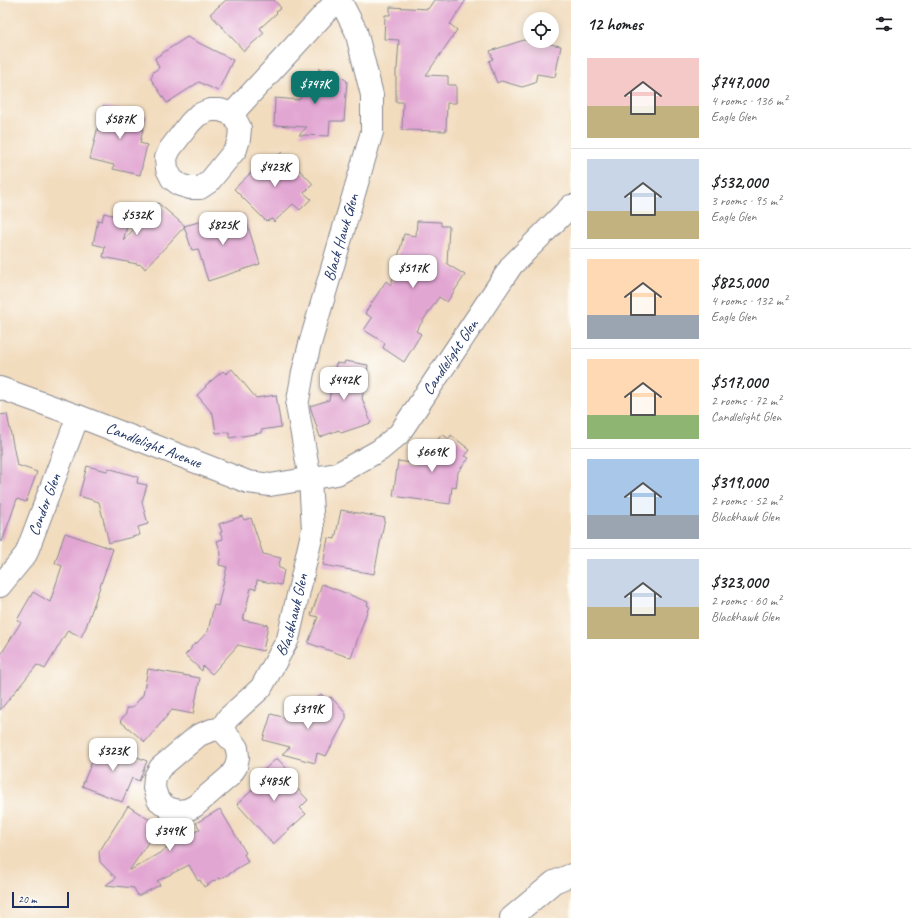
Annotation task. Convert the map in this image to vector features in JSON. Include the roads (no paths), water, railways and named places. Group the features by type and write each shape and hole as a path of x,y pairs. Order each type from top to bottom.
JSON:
{"street":[{"path":"232,114 338,0"},
{"name":"Black Hawk Glen","path":"310,479 297,406 303,372 372,132 372,95 356,31 338,0"},
{"name":"Candlelight Glen","path":"310,479 337,474 380,450 399,434 512,265 571,206"},
{"name":"Candlelight Avenue","path":"0,388 78,416 248,482 270,485 310,479"},
{"name":"Condor Glen","path":"0,586 26,554 78,416"},
{"name":"Blackhawk Glen","path":"221,729 228,718 261,688 288,639 312,529 310,479"},
{"path":"510,918 554,882 571,875"}]}
